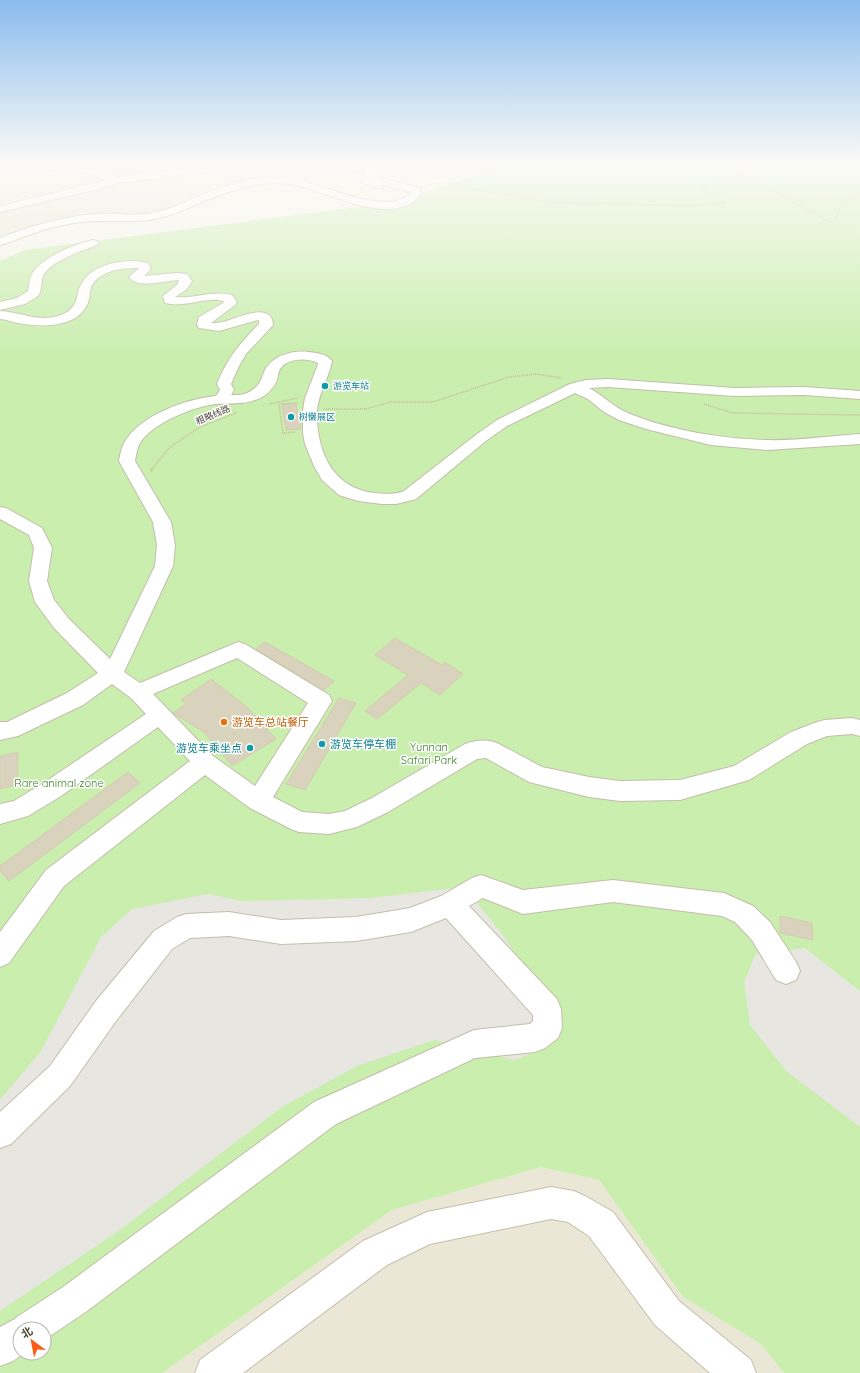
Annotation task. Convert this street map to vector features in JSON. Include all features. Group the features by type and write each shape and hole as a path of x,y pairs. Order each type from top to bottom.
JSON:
{"street":[{"path":"0,242 19,234 45,227"},
{"path":"0,306 22,301 34,293 37,276 43,268 68,254 93,243"},
{"path":"0,315 50,322 71,316 83,302 85,288 92,278 107,269 125,264 136,263 144,265 144,269 135,277 140,280 175,275 183,277 186,281 169,296 170,300 178,302 210,295 221,295 228,298 231,302 204,320 204,325 212,328 223,328 255,316 262,316 266,320 266,325 236,356 224,384 227,390 221,400"},
{"path":"0,731 10,730 75,699 112,674 164,566 166,545 162,522 127,461 130,449 136,438 148,427 168,415 186,408 213,400 240,399 256,394 269,383 273,370 282,361 308,354 326,361 324,369 316,384 311,406 311,431 318,460 331,479 345,491 361,497 396,500 410,495 482,437 570,382 586,384 608,383 735,392 804,391 860,395"},
{"path":"570,382 593,396 609,409 624,417 651,426 711,440 767,445 860,439"},
{"path":"0,512 36,532 43,548 38,581 45,602 62,624 112,674 138,692 205,762 258,800 299,822 330,824 350,820 380,805 473,750 489,749 536,775 589,787 620,791 680,790 741,773 799,738 825,728 852,726 860,728"},
{"path":"138,692 238,649 321,702 258,800"},
{"path":"0,814 20,809 46,793 160,715"},
{"path":"0,954 55,878 205,762"},
{"path":"0,1133 60,1076 106,1011 163,940 186,926 229,924 281,932 356,929 411,920 450,904 481,886 523,902 613,891 724,905 744,914 761,930 786,970"},
{"path":"41,1321 74,1299 325,1113 474,1044 535,1038 548,1028 546,1009 450,904"},
{"path":"213,1373 375,1253 427,1228 551,1203 574,1207 601,1224 667,1313 738,1373"},
{"path":"0,1348 12,1340"}],"path":[{"path":"311,431 283,433 279,404 365,409 391,402 413,404 434,402 509,377 536,374 570,382"},
{"path":"676,388 706,404 733,413 860,415"},
{"path":"266,404 298,398 311,406"},
{"name":"粗略线路","path":"141,484 169,448 200,427 236,413"}],"shaded area":[{"path":"0,227 32,227 0,237"},
{"path":"464,887 504,936 545,1005 549,1047 514,1060 435,1040 357,1066 282,1107 120,1230 0,1311 0,1100 41,1051 101,937 132,909 208,894 242,901 370,898"},
{"path":"805,948 860,991 860,1127 786,1071 750,1025 744,982 756,954"},
{"path":"541,1167 599,1180 683,1297 761,1344 784,1373 162,1373 392,1210"}],"green space":[{"name":"Yunnan Safari Park","path":"203,227 860,227 860,1373 784,1373 761,1344 683,1297 599,1180 541,1167 392,1210 162,1373 0,1373 0,261 25,250"}],"building":[{"name":"树懒展区","path":"296,404 301,429 286,430 282,405"},
{"path":"395,638 442,665 445,662 463,674 440,695 421,683 377,719 365,711 408,675 375,655"},
{"path":"265,642 334,681 324,690 256,649"},
{"name":"游览车总站餐厅","path":"211,679 248,708 276,739 232,766 204,732 173,713 186,704 181,700"},
{"name":"游览车停车棚","path":"339,698 356,703 305,790 286,784"},
{"path":"18,752 17,785 0,789 0,756"},
{"path":"128,772 140,783 9,881 0,871 0,866"},
{"path":"780,916 812,923 813,940 780,933"}],"place":[{"name":"游览车站","path":"325,386"},
{"name":"树懒展区","path":"291,417"},
{"name":"游览车总站餐厅","path":"224,722"},
{"name":"游览车停车棚","path":"322,744"},
{"name":"游览车乘坐点","path":"250,748"}],"park label":[{"name":"Rare animal zone","path":"59,783"}]}
